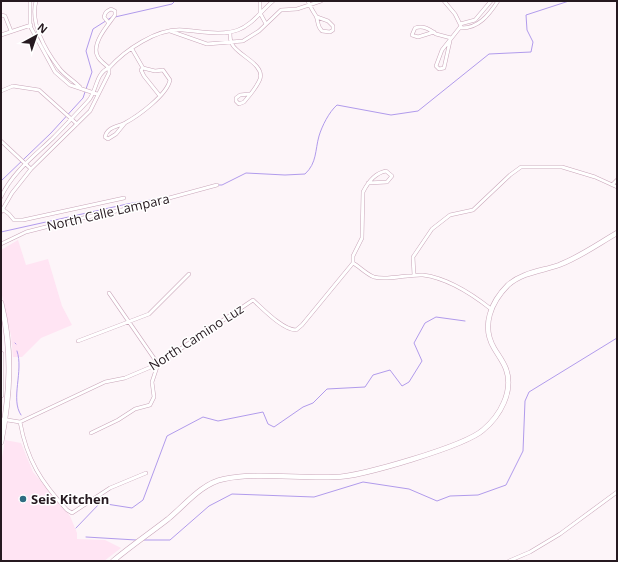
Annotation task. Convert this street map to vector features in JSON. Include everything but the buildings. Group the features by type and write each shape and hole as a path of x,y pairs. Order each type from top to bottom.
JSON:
{"main road":[{"path":"113,561 208,485 224,479 304,476 348,477 457,445 483,431 499,413 507,395 507,374 489,338 488,320 491,309 508,286 519,278 560,265 591,249 617,233"},
{"path":"1,303 9,350 9,388 3,420 1,442"},
{"path":"1,354 1,394"}],"street":[{"path":"30,1 30,26 53,70 70,85 80,87 97,94"},
{"path":"36,1 35,24 58,66 80,87"},
{"path":"260,1 260,13 266,24"},
{"path":"1,197 12,178 72,119 90,99 99,77 105,70 132,49 157,33 182,30 205,33 230,32 238,30 273,1"},
{"path":"308,1 309,6 317,17 328,21 333,26 333,30 330,32 322,31 317,26 317,17"},
{"path":"169,31 207,44 231,44 243,41 266,24 281,10 309,6 321,1"},
{"path":"444,1 455,14 460,26"},
{"path":"451,40 444,68 439,69 436,66 442,50 460,26 476,20 491,1"},
{"path":"460,26 469,28 478,24 485,19 498,1"},
{"path":"1,14 5,16 11,31"},
{"path":"2,210 31,169 90,111 97,94 109,73 108,68 98,58 96,48 108,22"},
{"path":"1,35 35,24"},
{"path":"434,32 418,37 412,35 413,29 417,27 427,28 451,40"},
{"path":"230,32 231,44 240,54 255,65 260,75 260,79 249,94"},
{"path":"132,49 143,68 141,70 144,76 160,96"},
{"path":"53,70 58,66"},
{"path":"125,123 112,128 105,133 105,137 108,139 112,137 125,123 160,96 167,89 170,80 163,70 155,71 143,68"},
{"path":"1,91 13,86 39,90 77,124"},
{"path":"1,141 31,169"},
{"path":"414,275 413,257 432,229 450,215 473,210 488,198 510,175 521,167 562,167 579,171 617,187"},
{"path":"368,183 387,182 392,176 390,173 383,171 372,178 368,183 363,192 362,238 353,256 353,263 374,277 381,278 414,275 431,277 448,283 476,297 491,309"},
{"path":"612,185 617,180"},
{"name":"North Calle Lampara","path":"1,244 26,232 73,220 136,207 217,184"},
{"name":"North Calle Lampara","path":"2,210 14,220 24,220 124,198"},
{"name":"North Camino Luz","path":"20,422 105,382 133,375 158,364 253,300 289,329 300,328 353,263"},
{"path":"78,341 129,323 149,314 189,274"},
{"path":"91,432 118,420 135,409 146,406 153,402 154,397 152,382 158,364 109,293"},
{"path":"3,420 20,422 23,439 33,466 44,483 67,510 72,513 110,488 146,473"},
{"path":"509,561 530,552 560,534 617,492"}],"shaded area":[{"path":"18,240 26,265 48,259 62,306 72,325 41,338 22,357 13,357 11,336 1,291 1,250"},
{"path":"5,440 21,443 33,472 70,516 77,533 77,539 105,540 121,548 104,561 2,561 1,463"}],"waterway":[{"path":"115,17 172,4 175,1"},
{"path":"219,185 222,185 246,173 285,175 305,174 314,161 319,136 324,124 331,111 337,105 391,115 418,111 489,54 531,52 533,42 527,30 526,15 569,1"},
{"path":"86,89 92,72 86,51 93,29 112,17"},
{"path":"1,181 51,133 83,98 85,92"},
{"path":"1,232 127,204 169,197"},
{"path":"76,528 100,503 132,508 143,500 167,436 203,417 218,421 263,412 268,424 274,427 303,407 313,403 327,389 365,387 373,375 390,370 402,386 409,382 422,361 414,343 425,323 436,317 465,321"},
{"path":"144,540 170,540 209,506 232,494 314,497 363,482 409,489 437,501 450,496 478,495 506,485 523,451 525,401 529,392 617,338"},
{"path":"17,351 19,359 17,401 21,415"},
{"path":"86,537 136,540"}],"place":[{"name":"Seis Kitchen","path":"23,499"}]}
